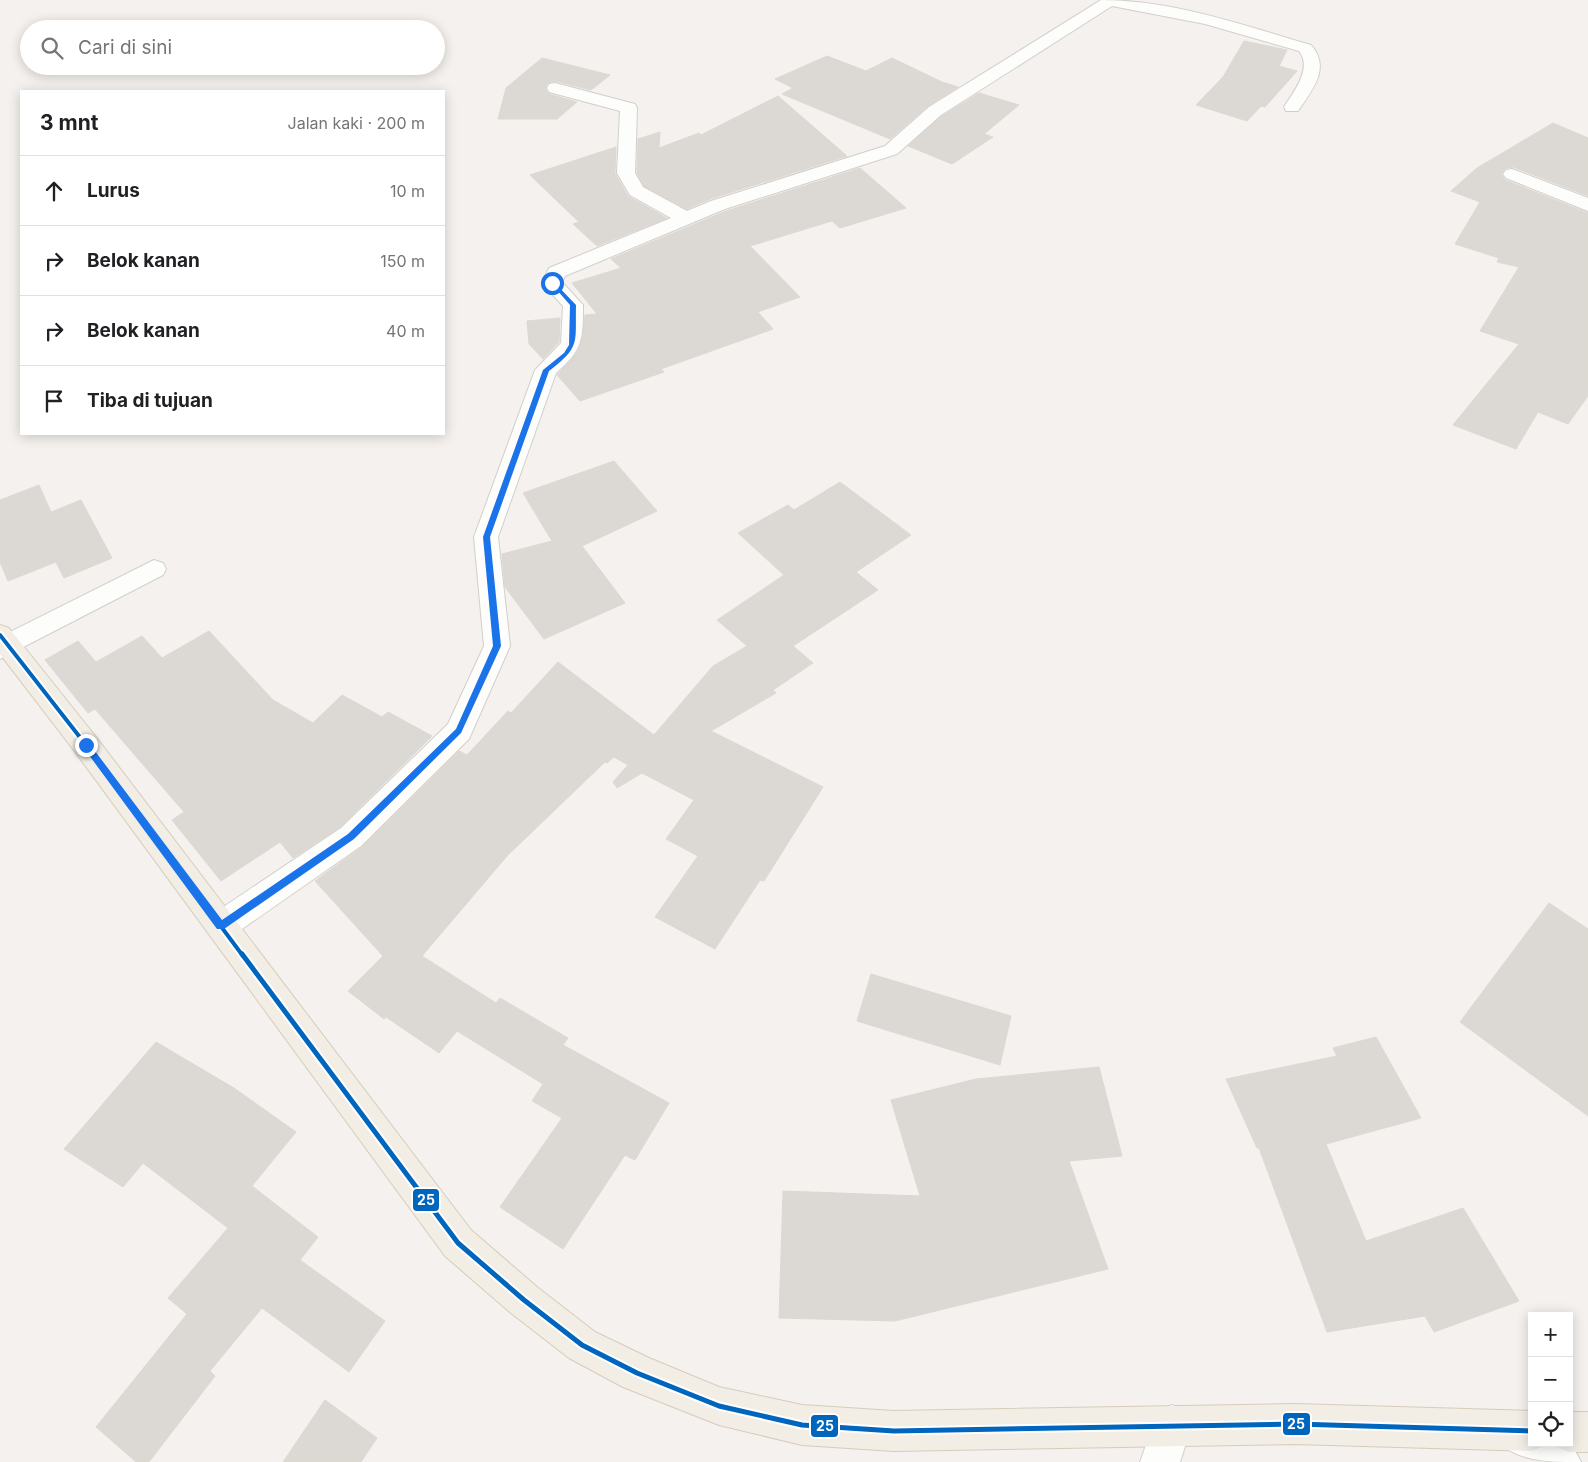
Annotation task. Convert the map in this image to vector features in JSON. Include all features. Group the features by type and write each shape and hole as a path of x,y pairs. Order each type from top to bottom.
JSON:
{"main road":[{"path":"3,643 86,745 458,1243 524,1300 582,1345 636,1373 719,1406 802,1425 894,1431 1295,1424 1521,1430"},
{"path":"1573,1432 1588,1432"}],"street":[{"path":"221,926 351,837 459,731 497,646 486,537 546,370 566,354 572,345 573,305 552,283 556,272 684,217 891,150 935,111 1110,0 1207,20 1305,48 1313,58 1313,65 1303,91 1292,107"},
{"path":"555,88 629,108 626,173 630,183 636,191 684,217"},
{"path":"1512,174 1588,205"},
{"path":"3,643 154,568"},
{"path":"1160,1462 1172,1425"},
{"path":"1521,1430 1561,1462"}],"building":[{"path":"1244,41 1287,50 1279,66 1297,71 1265,107 1261,106 1247,121 1196,105 1223,77"},
{"path":"827,56 866,71 892,58 942,82 958,87 928,106 890,139 782,94 793,88 775,79"},
{"path":"542,58 610,75 591,90 555,81 547,83 545,89 549,94 577,102 557,119 498,119 506,88"},
{"path":"979,93 1019,105 984,134 993,137 952,164 908,146 942,116"},
{"path":"778,96 847,156 710,199 687,209 644,186 637,173 638,139 660,132 659,148 699,133 701,135"},
{"path":"1553,123 1588,138 1588,196 1513,167 1506,168 1501,174 1505,180 1588,213 1588,396 1568,424 1538,412 1516,449 1453,425 1519,344 1480,331 1519,267 1497,262 1499,258 1455,244 1480,202 1451,191 1477,168"},
{"path":"616,147 615,173 628,196 667,218 597,246 573,224 579,222 530,175"},
{"path":"860,168 906,208 840,228 832,221 750,246 800,297 758,312 773,329 661,369 664,372 580,401 557,375 578,351 583,336 585,315 597,314 572,283 621,268 611,259 726,211"},
{"path":"560,318 559,342 543,359 529,344 527,321"},
{"path":"614,461 657,511 582,546 625,603 544,639 505,587 502,554 552,541 523,493"},
{"path":"840,482 911,535 856,572 878,590 793,646 813,663 773,690 776,693 711,731 823,787 764,881 760,880 715,949 655,917 698,856 666,839 694,800 642,773 617,788 613,782 628,765 614,757 607,763 605,762 507,856 422,956 496,1003 500,998 568,1038 563,1045 669,1103 635,1160 625,1155 563,1249 500,1207 562,1118 532,1101 543,1084 457,1031 439,1053 386,1017 384,1019 348,991 383,956 315,881 362,847 459,751 467,755 508,711 511,713 558,662 654,735 713,666 747,646 717,620 784,575 738,533 788,505 794,510"},
{"path":"39,485 51,512 81,500 112,558 64,578 56,562 8,581 0,562 0,500"},
{"path":"209,631 273,700 313,723 342,695 382,717 388,712 432,736 340,827 293,858 280,842 221,881 172,820 184,812 95,709 88,713 45,660 78,641 96,662 142,636 162,658"},
{"path":"1549,903 1588,929 1588,1116 1460,1022"},
{"path":"871,974 1011,1016 1000,1065 857,1021"},
{"path":"1376,1037 1421,1118 1326,1144 1366,1241 1463,1208 1519,1301 1434,1332 1425,1316 1327,1332 1259,1148 1257,1148 1226,1079 1337,1056 1333,1048"},
{"path":"156,1042 234,1088 296,1132 252,1186 318,1237 300,1260 385,1321 349,1372 262,1308 210,1371 215,1376 149,1462 136,1462 96,1427 187,1314 168,1298 228,1228 143,1163 123,1187 64,1149"},
{"path":"1099,1067 1122,1156 1069,1161 1108,1269 895,1321 779,1318 783,1191 920,1196 891,1100 976,1079"},
{"path":"325,1400 377,1438 361,1462 283,1462"}],"transit line":[{"name":"25","path":"0,635 86,745 458,1243 524,1300 582,1345 637,1373 719,1406 802,1425 894,1431 1295,1424 1528,1431"}],"route":[{"path":"86,745 221,926 351,837 459,731 497,646 486,537 546,370 566,354 572,345 573,305 552,283"}]}
